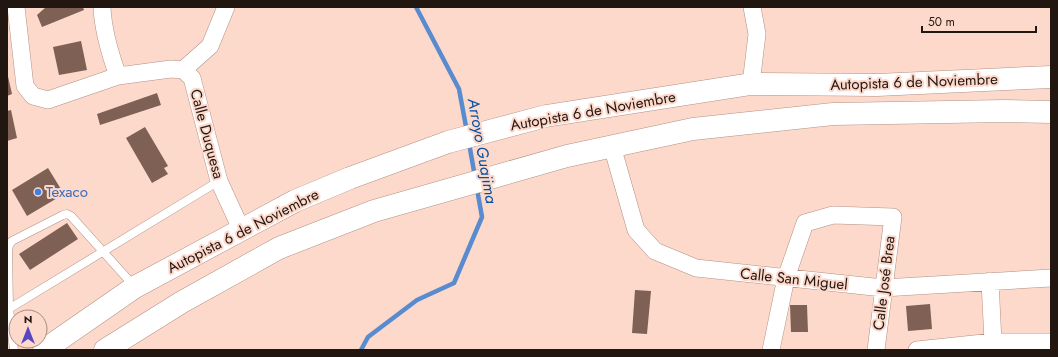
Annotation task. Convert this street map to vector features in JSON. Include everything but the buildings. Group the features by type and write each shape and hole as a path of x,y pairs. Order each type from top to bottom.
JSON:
{"highway":[{"name":"Autopista 6 de Noviembre","path":"44,350 135,287 295,201 350,178 448,142 546,116 751,84 877,85 1051,77"},
{"name":"Autopista 6 de Noviembre","path":"105,350 182,302 279,248 374,211 567,156 693,129 833,114 1005,111 1051,112"}],"street":[{"name":"Calle Duquesa","path":"16,7 25,86 34,96 48,100 118,76 183,70 192,78 219,181 242,229"},
{"path":"102,7 103,23 111,56 118,76"},
{"path":"183,70 210,46 226,7"},
{"path":"751,84 757,34 752,7"},
{"name":"Calle San Miguel","path":"612,146 636,230 654,251 696,268 883,288 1051,278"},
{"name":"Calle José Brea","path":"786,278 805,223 833,215 893,217 876,350"},
{"path":"771,350 786,278"},
{"path":"990,281 995,346"},
{"path":"917,350 1051,342"}],"lane":[{"path":"8,309 219,181"},
{"path":"8,309 9,245 12,241 67,214 71,216 135,287"}],"waterway":[{"name":"Arroyo Guajima","path":"416,7 459,89 467,132"},
{"name":"Arroyo Guajima","path":"469,143 475,177"},
{"name":"Arroyo Guajima","path":"361,350 368,337 417,300 454,283 482,217 477,189"}],"place":[{"name":"Texaco","path":"38,192"}]}
